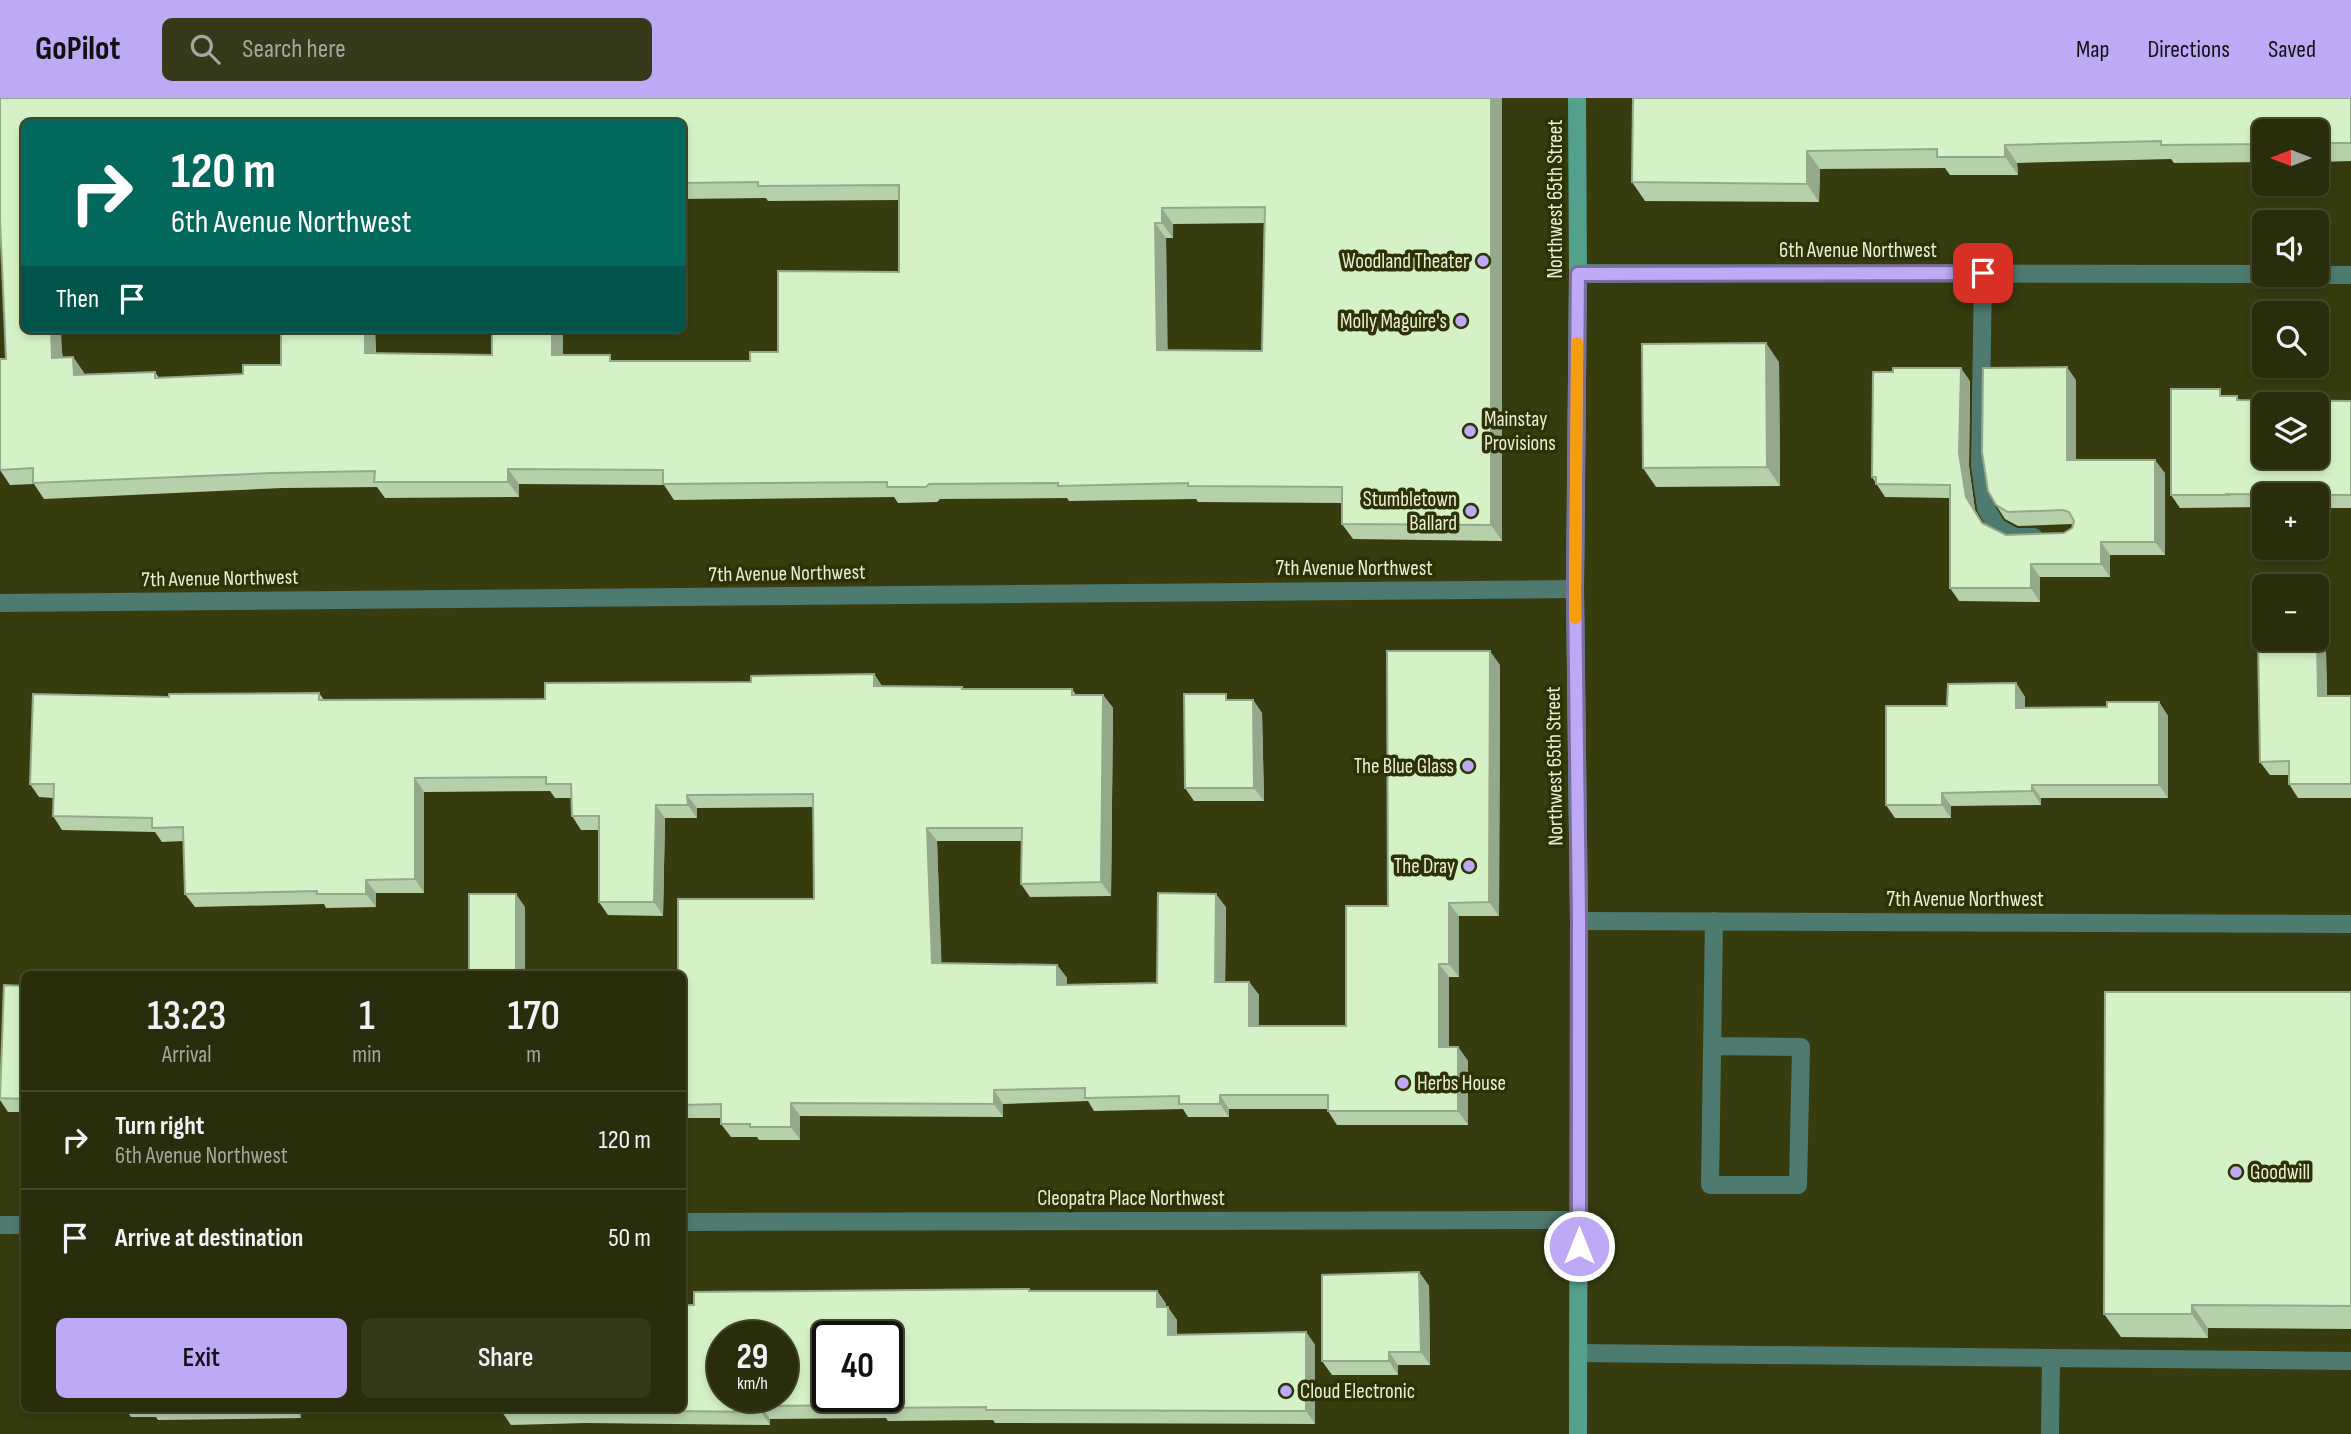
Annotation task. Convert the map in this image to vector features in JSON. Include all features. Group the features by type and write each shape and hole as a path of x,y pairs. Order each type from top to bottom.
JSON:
{"street":[{"name":"Northwest 65th Street","path":"1577,98 1575,589 1579,920 1578,1434"},
{"path":"1983,273 1980,466 1986,508 1997,527 2015,537 2049,536"},
{"name":"6th Avenue Northwest","path":"1578,274 2252,274"},
{"path":"2329,275 2351,275"},
{"name":"7th Avenue Northwest","path":"0,603 1575,589"},
{"name":"7th Avenue Northwest","path":"1579,920 2351,924"},
{"path":"1712,1046 1801,1047 1798,1185 1710,1185 1712,1046 1714,920"},
{"name":"Cleopatra Place Northwest","path":"686,1222 1579,1220"},
{"path":"0,1225 21,1224"},
{"path":"1578,1353 2351,1361"},
{"path":"2050,1358 2050,1434"}],"building":[{"path":"0,98 1491,98 1491,525 1342,524 1342,487 1188,486 1188,483 1058,486 1058,483 929,484 926,487 887,487 887,482 663,484 663,470 508,469 508,482 374,482 375,471 33,483 33,468 0,470 0,359 6,359 0,219","holes":["1265,207 1262,351 1157,350 1155,223 1162,223 1162,208"]},
{"path":"1633,98 2351,98 2351,143 2329,143 2329,119 2252,119 2252,144 2161,145 2161,141 2005,145 2005,157 1937,157 1937,149 1807,151 1807,184 1632,182"},
{"path":"1766,343 1767,467 1643,468 1642,344"},
{"path":"2067,367 2067,460 2155,460 2155,542 2101,542 2101,564 2031,564 2031,588 1950,588 1950,485 1876,484 1876,477 1872,477 1873,372 1893,372 1893,368 1961,368 1959,453 1966,497 1982,523 2006,535 2064,533 2072,528 2074,521 2069,512 2063,510 2008,512 1996,505 1988,491 1982,452 1983,368"},
{"path":"2171,389 2220,389 2220,396 2237,396 2237,400 2252,400 2252,469 2329,469 2329,401 2351,401 2351,495 2329,495 2329,483 2252,483 2252,494 2171,495"},
{"path":"1387,651 1490,651 1489,902 1449,903 1449,964 1439,964 1439,1047 1458,1047 1458,1111 1328,1111 1328,1095 1220,1095 1220,1104 1179,1104 1179,1096 1085,1098 1085,1088 994,1090 994,1104 791,1103 791,1127 721,1124 721,1104 686,1105 686,971 678,971 678,899 814,899 813,794 687,795 688,805 656,805 654,902 599,902 599,816 572,816 571,784 546,784 546,777 415,778 415,879 366,880 366,894 317,894 317,891 185,894 183,827 152,828 152,818 53,816 54,784 30,784 33,694 169,697 169,694 319,693 319,700 545,699 545,683 751,682 751,676 874,674 874,686 1072,689 1072,695 1103,695 1101,882 1021,884 1022,828 927,828 932,963 1057,965 1057,985 1157,983 1158,893 1216,894 1215,982 1249,982 1249,1026 1346,1026 1346,906 1388,906"},
{"path":"2258,651 2317,651 2318,696 2351,696 2351,784 2289,784 2289,761 2260,762"},
{"path":"2016,683 2016,708 2107,707 2107,702 2159,702 2159,785 2032,785 2032,791 1942,793 1942,805 1886,805 1886,706 1947,706 1948,684"},
{"path":"1184,694 1226,694 1226,700 1253,700 1254,788 1185,788"},
{"path":"469,894 516,894 516,971 469,971"},
{"path":"4,985 21,986 21,1099 0,1098"},
{"name":"Goodwill","path":"2105,992 2351,992 2351,1306 2192,1305 2192,1314 2104,1314"},
{"path":"1419,1272 1421,1352 1389,1352 1389,1361 1322,1361 1322,1275"},
{"path":"1029,1289 1157,1291 1157,1307 1168,1307 1168,1335 1306,1332 1306,1411 903,1408 903,1321 812,1321 812,1406 798,1406 798,1321 707,1321 707,1411 686,1411 686,1305 694,1305 694,1292"}],"slow traffic":[{"path":"1575,618 1577,343"}],"place":[{"name":"Woodland Theater","path":"1483,261"},
{"name":"Molly Maguire's","path":"1461,321"},
{"name":"Mainstay Provisions","path":"1470,431"},
{"name":"Stumbletown Ballard","path":"1471,511"},
{"name":"The Blue Glass","path":"1468,766"},
{"name":"The Dray","path":"1469,866"},
{"name":"Herbs House","path":"1403,1083"},
{"name":"Goodwill","path":"2236,1172"},
{"name":"Cloud Electronic","path":"1286,1391"}],"route":[{"path":"1579,1246 1575,589 1578,274 1983,273"}]}
